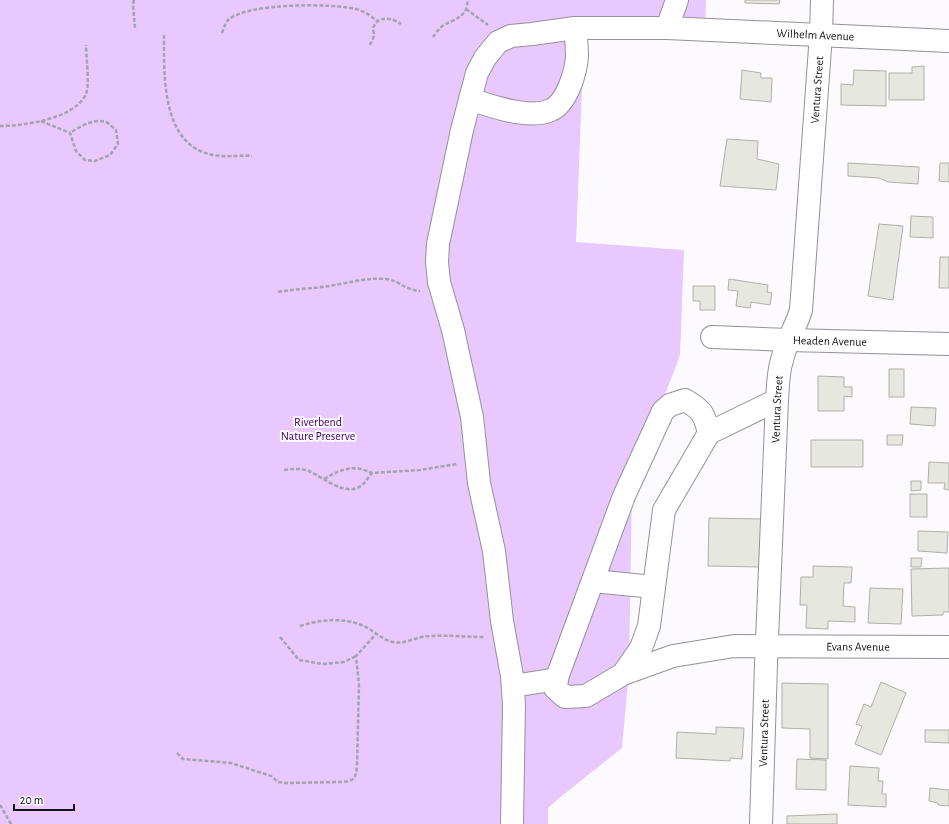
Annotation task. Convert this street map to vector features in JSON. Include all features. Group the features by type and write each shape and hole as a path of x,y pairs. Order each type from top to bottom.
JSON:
{"street":[{"path":"675,28 677,0"},
{"name":"Ventura Street","path":"761,824 777,400 781,361 801,310 821,34 822,0"},
{"path":"470,99 494,108 519,112 542,113 550,111 556,107 568,91 575,67 575,28"},
{"name":"Wilhelm Avenue","path":"502,40 511,36 575,28 675,28 949,41"},
{"path":"502,40 498,42 485,58 476,73 438,244 437,262 441,291 453,330 470,410 483,502 494,551 513,686 514,719 512,824"},
{"name":"Headen Avenue","path":"712,337 949,344"},
{"path":"709,432 704,415 694,405 685,400 670,405 663,411 624,496 557,679 555,688 565,697 586,696 623,674 641,648 649,626 664,510 709,432 777,400"},
{"path":"593,581 654,587"},
{"name":"Evans Avenue","path":"623,674 673,656 734,646 949,647"},
{"path":"513,686 557,679"}],"path":[{"path":"134,0 135,28"},
{"path":"433,37 443,25 461,17 466,9 467,0"},
{"path":"222,33 227,20 248,12 271,8 303,6 348,8 358,10 377,21"},
{"path":"466,9 494,30 502,40"},
{"path":"370,45 374,36 373,28 377,21 381,19 389,19 396,20 401,24"},
{"path":"164,34 166,90 169,107 175,123 184,139 196,149 208,154 218,156 252,156"},
{"path":"0,126 13,126 57,117 76,107 86,94 88,80 86,45"},
{"path":"41,121 70,133 76,151 84,160 96,161 110,155 118,144 116,130 106,122 94,122 79,127 70,133"},
{"path":"278,292 291,289 313,288 378,279 386,279 396,282 408,290 441,291"},
{"path":"324,480 339,471 351,468 362,469 372,473 420,470 457,464 478,467"},
{"path":"284,470 298,469 308,471 342,488 353,489 362,485 372,473"},
{"path":"300,626 318,621 343,620 356,623 394,642 430,636 505,636"},
{"path":"280,637 300,660 323,664 344,662 356,656 376,634"},
{"path":"177,753 183,758 231,763 271,776 278,782 349,782 354,779 357,765 359,685 356,656"},
{"path":"0,805 11,824"}],"green space":[{"name":"Riverbend Nature Preserve","path":"0,0 706,0 705,40 584,37 576,242 684,250 680,355 632,483 629,671 622,748 548,808 548,824 0,824"}],"building":[{"path":"745,0 780,0 779,4 745,3"},
{"path":"924,66 924,100 889,100 889,73 912,73 912,67"},
{"path":"742,70 761,73 761,78 772,78 771,102 740,99"},
{"path":"854,70 886,71 886,106 841,105 841,84 853,85"},
{"path":"727,139 758,141 757,159 779,164 776,190 720,186"},
{"path":"848,163 919,167 918,184 888,182 879,178 848,176"},
{"path":"940,163 949,163 949,182 939,181"},
{"path":"911,216 933,217 933,238 910,237"},
{"path":"879,224 903,226 893,300 868,296"},
{"path":"940,257 949,257 949,288 939,288"},
{"path":"729,279 768,285 767,292 772,293 770,305 751,302 750,308 736,306 738,291 728,290"},
{"path":"693,286 715,286 715,310 700,310 700,301 693,301"},
{"path":"889,369 904,369 904,397 889,397"},
{"path":"818,376 844,377 844,387 852,387 852,397 844,396 844,411 818,411"},
{"path":"911,407 936,408 935,426 910,424"},
{"path":"887,435 903,435 902,445 887,445"},
{"path":"811,440 863,440 863,467 811,467"},
{"path":"929,462 949,463 949,490 944,489 945,483 928,483"},
{"path":"911,481 921,481 921,490 911,491"},
{"path":"910,494 927,494 927,517 910,517"},
{"path":"709,518 761,519 760,567 708,566"},
{"path":"918,531 948,532 947,553 918,551"},
{"path":"911,558 922,558 921,567 911,567"},
{"path":"813,566 852,567 851,583 844,583 843,606 855,607 855,622 828,621 828,629 806,628 807,605 800,605 801,577 813,577"},
{"path":"949,568 949,612 943,612 943,615 912,616 911,569"},
{"path":"870,588 903,589 901,624 868,623"},
{"path":"881,682 906,693 881,755 855,744 862,726 856,724 864,704 871,707"},
{"path":"782,683 828,684 828,759 810,758 810,729 782,728"},
{"path":"716,727 744,728 742,759 730,758 730,761 676,758 677,732 716,734"},
{"path":"925,730 949,730 949,743 925,742"},
{"path":"797,759 826,760 826,790 796,789"},
{"path":"850,766 879,768 878,781 883,781 882,794 886,794 886,807 848,805"},
{"path":"930,788 949,790 949,806 938,805 938,803 929,801"},
{"path":"837,814 837,824 787,824 787,816"}]}
